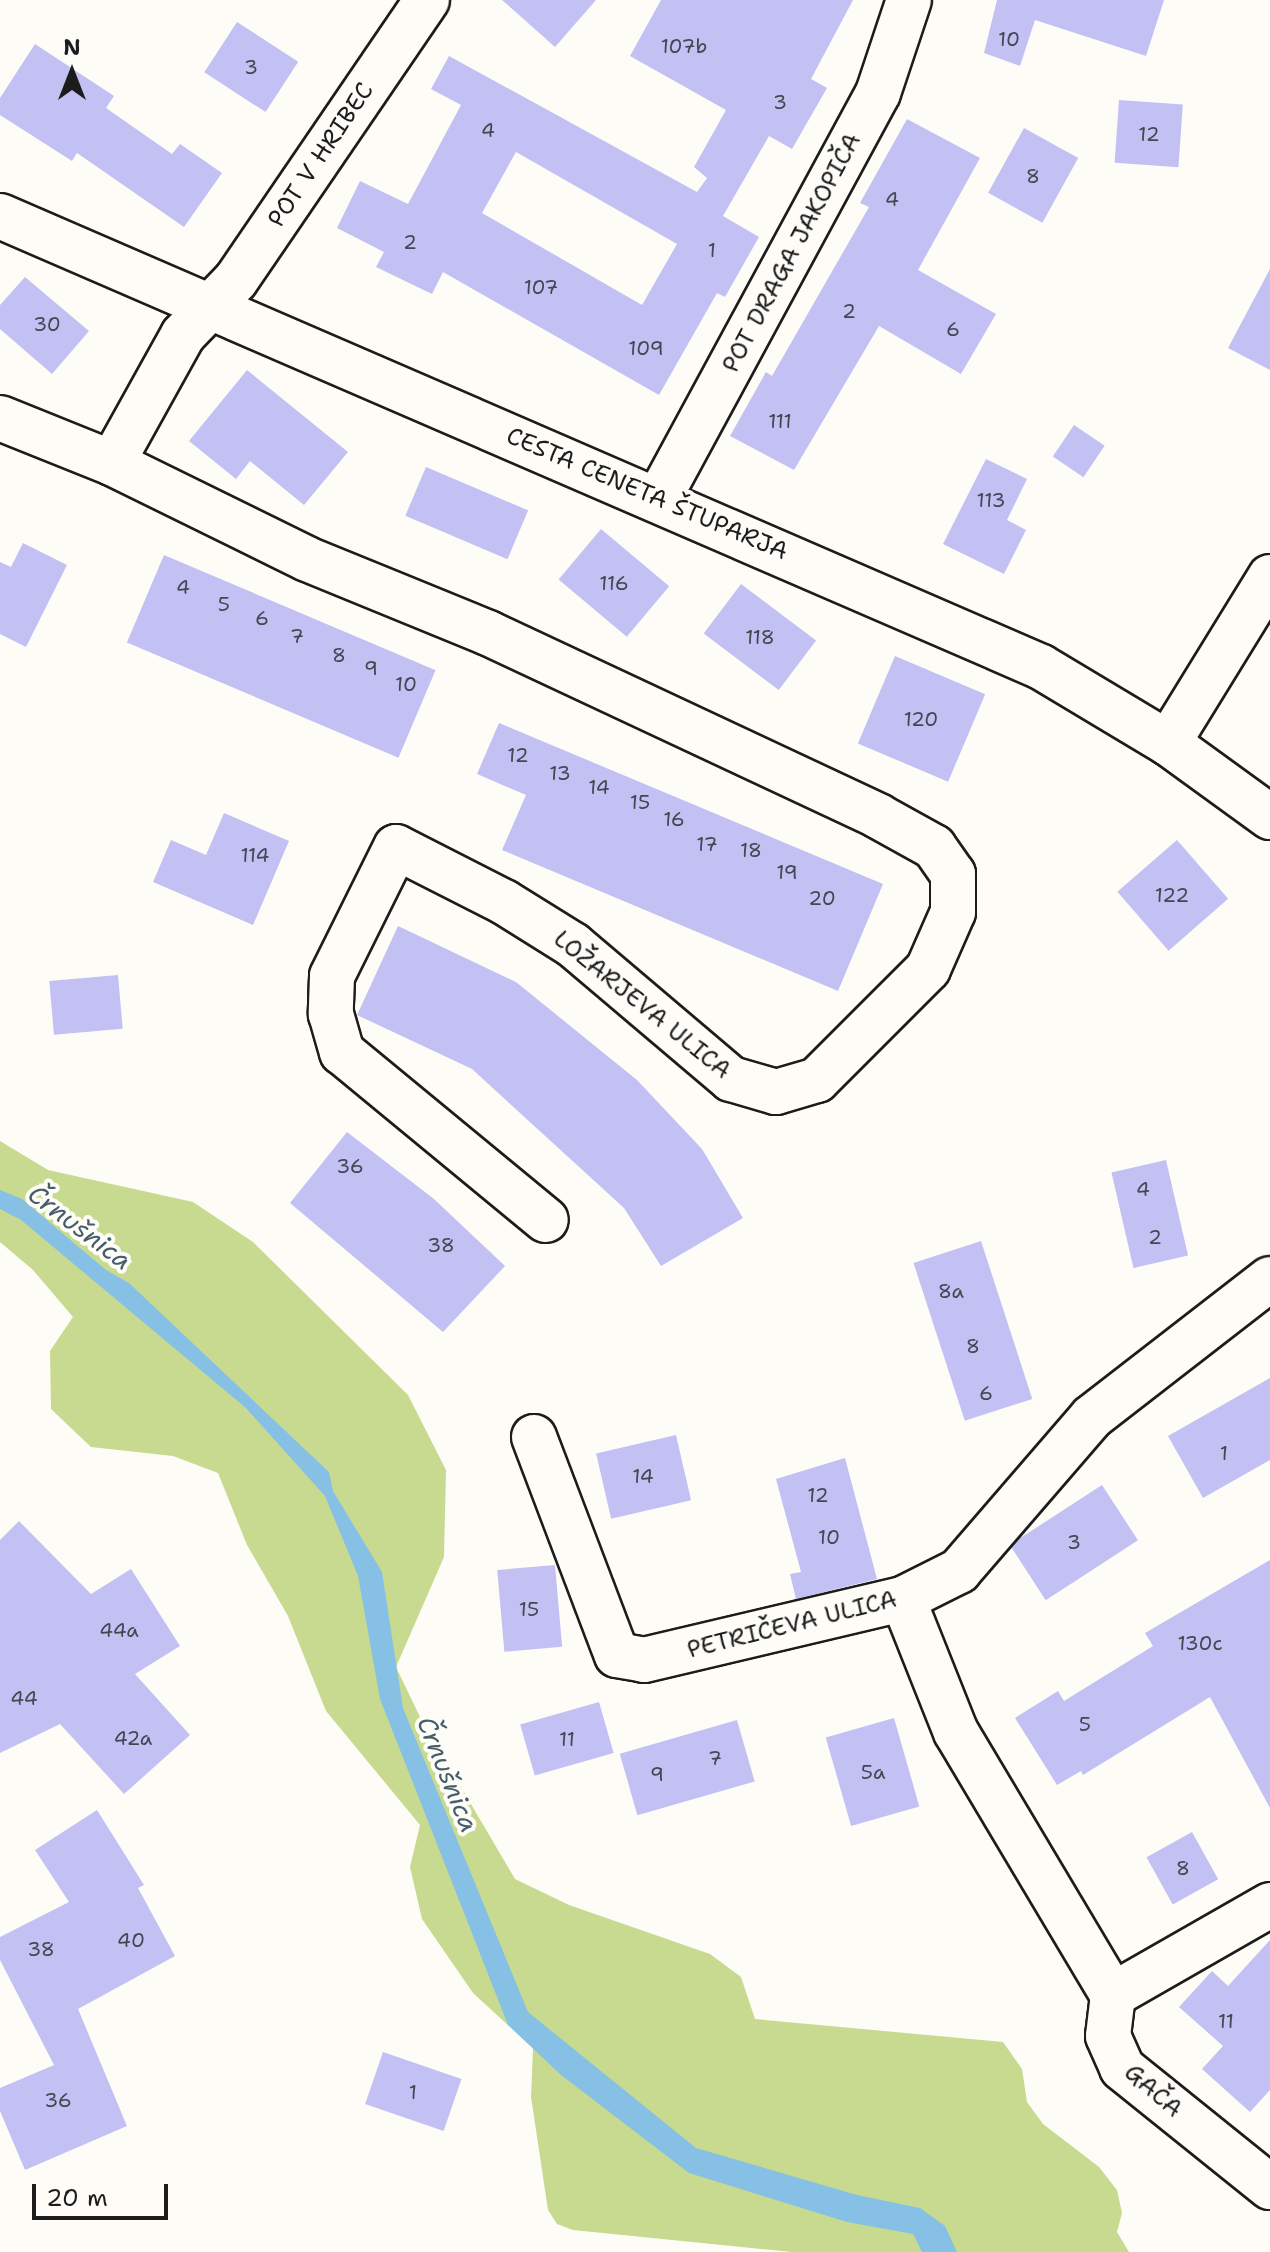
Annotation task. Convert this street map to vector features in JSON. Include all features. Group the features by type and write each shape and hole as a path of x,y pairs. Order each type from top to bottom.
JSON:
{"street":[{"name":"POT V HRIBEC","path":"112,463 161,367 210,305 236,280 427,0"},
{"name":"POT DRAGA JAKOPIČA","path":"659,498 878,93 909,0"},
{"name":"CESTA CENETA ŠTUPARJA","path":"0,216 659,498 1041,667 1168,743 1270,817"},
{"path":"0,418 112,463"},
{"name":"LOŽARJEVA ULICA","path":"112,463 307,559 488,633 878,816 934,847 953,874 953,912 928,969 817,1080 776,1092 731,1079 573,945 504,902 396,847 332,976 331,1014 342,1052 546,1220"},
{"path":"1168,743 1270,577"},
{"name":"PETRIČEVA ULICA","path":"534,1437 617,1655 644,1660 903,1599 959,1571 1092,1417 1270,1279"},
{"path":"903,1599 956,1732 1113,1995 1270,1905"},
{"name":"GAČA","path":"1113,1995 1108,2036 1122,2068 1270,2187"}],"green space":[{"path":"0,1141 48,1170 193,1202 253,1242 408,1395 446,1470 444,1557 396,1667 421,1719 515,1879 569,1905 710,1954 741,1977 755,2019 1003,2042 1022,2069 1027,2102 1043,2124 1099,2167 1117,2190 1122,2213 1117,2232 1129,2252 792,2252 573,2230 557,2224 548,2210 531,2097 533,2048 473,1993 422,1919 410,1867 420,1825 326,1711 288,1616 247,1545 218,1473 173,1456 91,1447 51,1409 50,1351 73,1317 33,1270 0,1242"}],"water":[{"name":"Črnušnica","path":"0,1190 22,1199 106,1270 129,1283 329,1472 333,1491 382,1572 403,1708 528,2012 696,2148 857,2195 920,2208 945,2226 957,2252 922,2252 913,2234 847,2222 689,2173 561,2075 508,2025 380,1699 358,1576 325,1496 246,1408 21,1220 0,1209"}],"building":[{"path":"502,0 596,0 555,47"},
{"path":"661,0 853,0 811,79 827,88 792,149 769,136 723,216 759,237 725,297 717,293 659,395 443,272 432,294 376,267 384,252 337,228 360,181 408,204 461,105 431,89 449,56 697,192 707,178 694,167 726,110 630,56","holes":["516,152 677,244 642,305 482,213"]},
{"path":"997,0 1164,0 1146,56 1035,20 1020,66 984,53"},
{"path":"237,22 298,62 266,112 204,72"},
{"path":"35,44 114,96 106,108 172,154 180,144 222,173 184,227 77,153 72,161 0,115 0,98"},
{"path":"1119,100 1183,104 1178,167 1115,163"},
{"path":"907,119 980,158 918,270 996,314 961,374 879,326 794,470 730,436 766,372 772,376 869,207 860,203"},
{"path":"1024,128 1078,158 1042,223 988,193"},
{"path":"1270,269 1270,370 1228,348"},
{"path":"25,277 89,331 52,374 0,329 0,305"},
{"path":"247,370 348,452 304,505 250,461 236,479 189,441"},
{"path":"1074,425 1105,446 1083,477 1053,457"},
{"path":"986,459 1027,479 1007,520 1026,530 1004,574 943,544"},
{"path":"426,467 528,510 507,559 405,516"},
{"path":"601,529 669,586 627,637 559,580"},
{"path":"23,543 67,565 26,647 0,634 0,562 11,567"},
{"path":"164,555 436,670 398,758 127,642"},
{"path":"741,584 816,641 779,690 704,634"},
{"path":"895,656 985,694 948,782 858,743"},
{"path":"499,723 883,884 838,991 502,850 526,795 477,774"},
{"path":"224,813 289,841 253,925 153,882 171,840 206,855"},
{"path":"1177,840 1228,899 1169,951 1117,892"},
{"path":"398,926 516,982 637,1080 702,1149 743,1218 661,1266 624,1208 472,1069 357,1015"},
{"path":"118,975 123,1029 54,1035 49,981"},
{"path":"347,1132 434,1199 505,1266 443,1332 290,1203"},
{"path":"1166,1160 1188,1255 1133,1268 1111,1173"},
{"path":"981,1241 1032,1399 965,1421 913,1263"},
{"path":"1270,1378 1270,1460 1203,1498 1168,1436"},
{"path":"676,1435 691,1500 611,1519 596,1453"},
{"path":"845,1458 877,1579 796,1599 790,1574 801,1572 776,1479"},
{"path":"1102,1485 1138,1540 1046,1600 1010,1545"},
{"path":"19,1521 91,1594 131,1569 180,1646 135,1674 190,1735 124,1794 60,1724 0,1753 0,1540"},
{"path":"1270,1560 1270,1808 1210,1697 1083,1775 1081,1771 1057,1785 1015,1718 1058,1691 1064,1701 1153,1646 1145,1633"},
{"path":"555,1565 562,1647 504,1652 497,1570"},
{"path":"599,1702 614,1753 535,1776 520,1725"},
{"path":"894,1718 919,1806 851,1826 826,1738"},
{"path":"737,1720 755,1782 637,1815 620,1754"},
{"path":"97,1810 144,1885 138,1888 175,1956 78,2009 127,2126 25,2170 0,2111 0,2088 54,2065 0,1960 0,1937 69,1902 35,1850"},
{"path":"1192,1832 1218,1879 1173,1904 1147,1857"},
{"path":"1270,1940 1270,2090 1250,2112 1202,2069 1223,2046 1179,2007 1212,1971 1228,1986"},
{"path":"383,2052 461,2079 444,2131 365,2104"}]}
